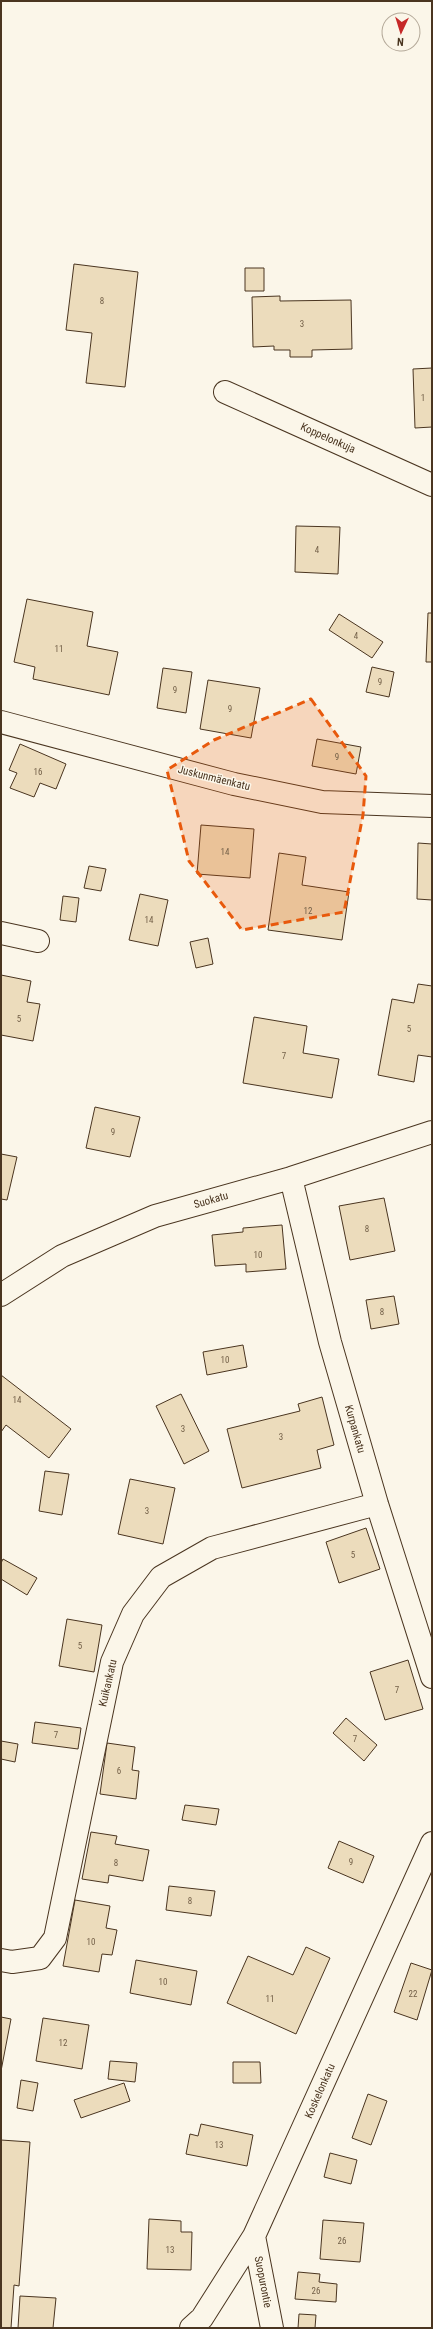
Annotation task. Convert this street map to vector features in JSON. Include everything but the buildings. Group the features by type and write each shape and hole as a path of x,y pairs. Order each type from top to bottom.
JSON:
{"street":[{"name":"Koppelonkuja","path":"225,392 432,485"},
{"name":"Juskunmäenkatu","path":"1,722 234,784 322,802 432,806"},
{"path":"1,933 38,941"},
{"name":"Suokatu","path":"1,1295 62,1256 155,1216 291,1178 432,1132"},
{"name":"Kurpankatu","path":"291,1178 330,1342 377,1504 432,1677"},
{"name":"Kuikankatu","path":"1,1960 12,1962 40,1958 55,1938 112,1662 133,1614 161,1577 212,1548 377,1504"},
{"name":"Koskelonkatu","path":"191,2328 202,2318 254,2236 432,1843"},
{"name":"Suopurontie","path":"254,2236 272,2328"}],"highlighted area":[{"path":"311,699 366,776 363,815 344,912 242,930 189,861 167,770 214,740"}]}
